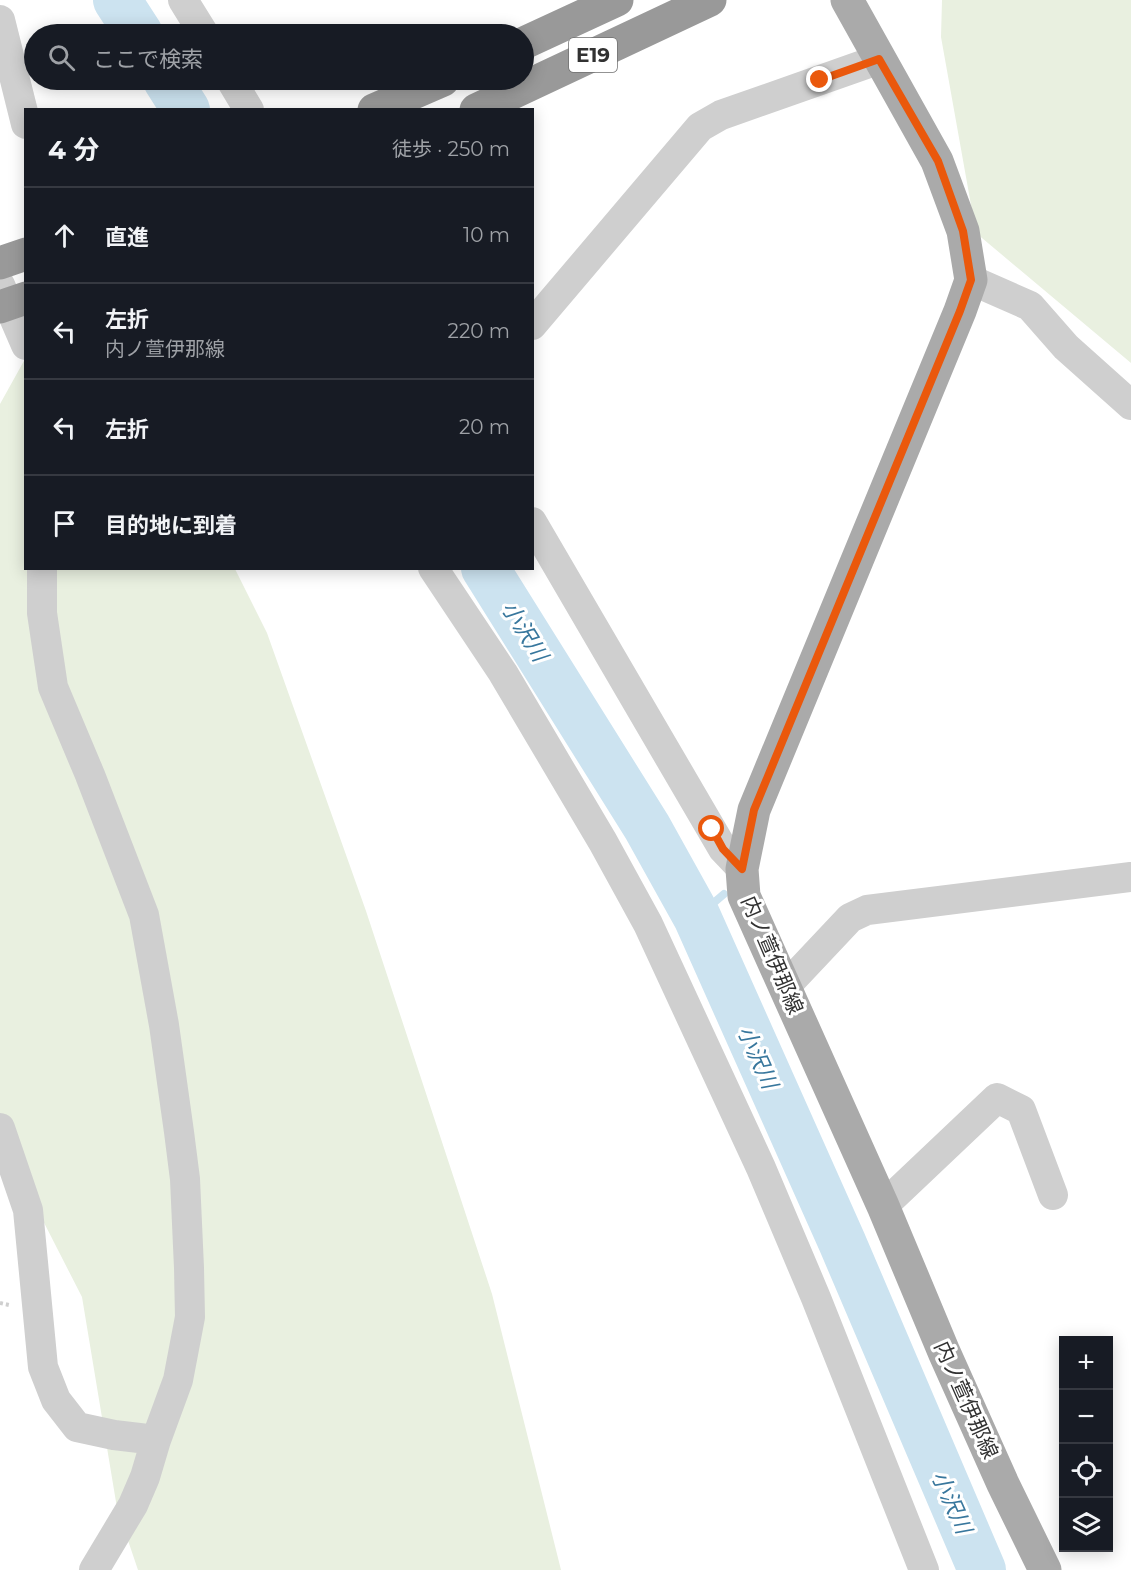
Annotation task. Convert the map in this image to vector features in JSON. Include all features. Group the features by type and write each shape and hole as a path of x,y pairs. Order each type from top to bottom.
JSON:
{"highway":[{"name":"E19","path":"534,39 616,0"},
{"name":"E19","path":"534,83 710,0"},
{"path":"379,108 420,90"},
{"name":"E19","path":"480,108 519,90"},
{"path":"0,263 24,255"},
{"path":"0,308 24,299"}],"main road":[{"name":"内ノ萱伊那線","path":"847,0 938,161 963,231 971,280 754,810 742,869 744,896 883,1206 957,1382 1045,1570"}],"street":[{"path":"183,0 198,24"},
{"path":"0,20 24,116"},
{"path":"534,323 700,127 721,115 879,59"},
{"path":"237,90 248,108"},
{"path":"971,280 1030,306 1066,346 1131,405"},
{"path":"0,285 24,340"},
{"path":"534,525 723,849 742,869"},
{"path":"42,570 42,613 53,687 144,915 164,1025 185,1179 190,1317 178,1380 134,1506 94,1570"},
{"path":"434,570 503,674 603,842 648,924 761,1168 924,1570"},
{"path":"785,987 850,918 867,910 1131,877"},
{"path":"883,1206 997,1098 1021,1110 1053,1195"},
{"path":"0,1128 28,1210 43,1367 56,1401 77,1427 114,1435 156,1440"}],"green space":[{"path":"942,0 1131,0 1131,363 976,233 941,37"},
{"path":"24,361 24,570 236,570 267,633 366,911 492,1294 561,1570 138,1570 117,1508 82,1297 14,1164 0,1150 0,404"}],"waterway":[{"name":"小沢川","path":"117,0 133,24"},
{"name":"小沢川","path":"173,90 185,108"},
{"name":"小沢川","path":"486,570 647,827 697,917 842,1242 982,1570"},
{"path":"697,917 724,894"}],"route":[{"path":"712,829 723,849 742,869 754,810 971,280 963,231 938,161 879,59 820,80"}]}
